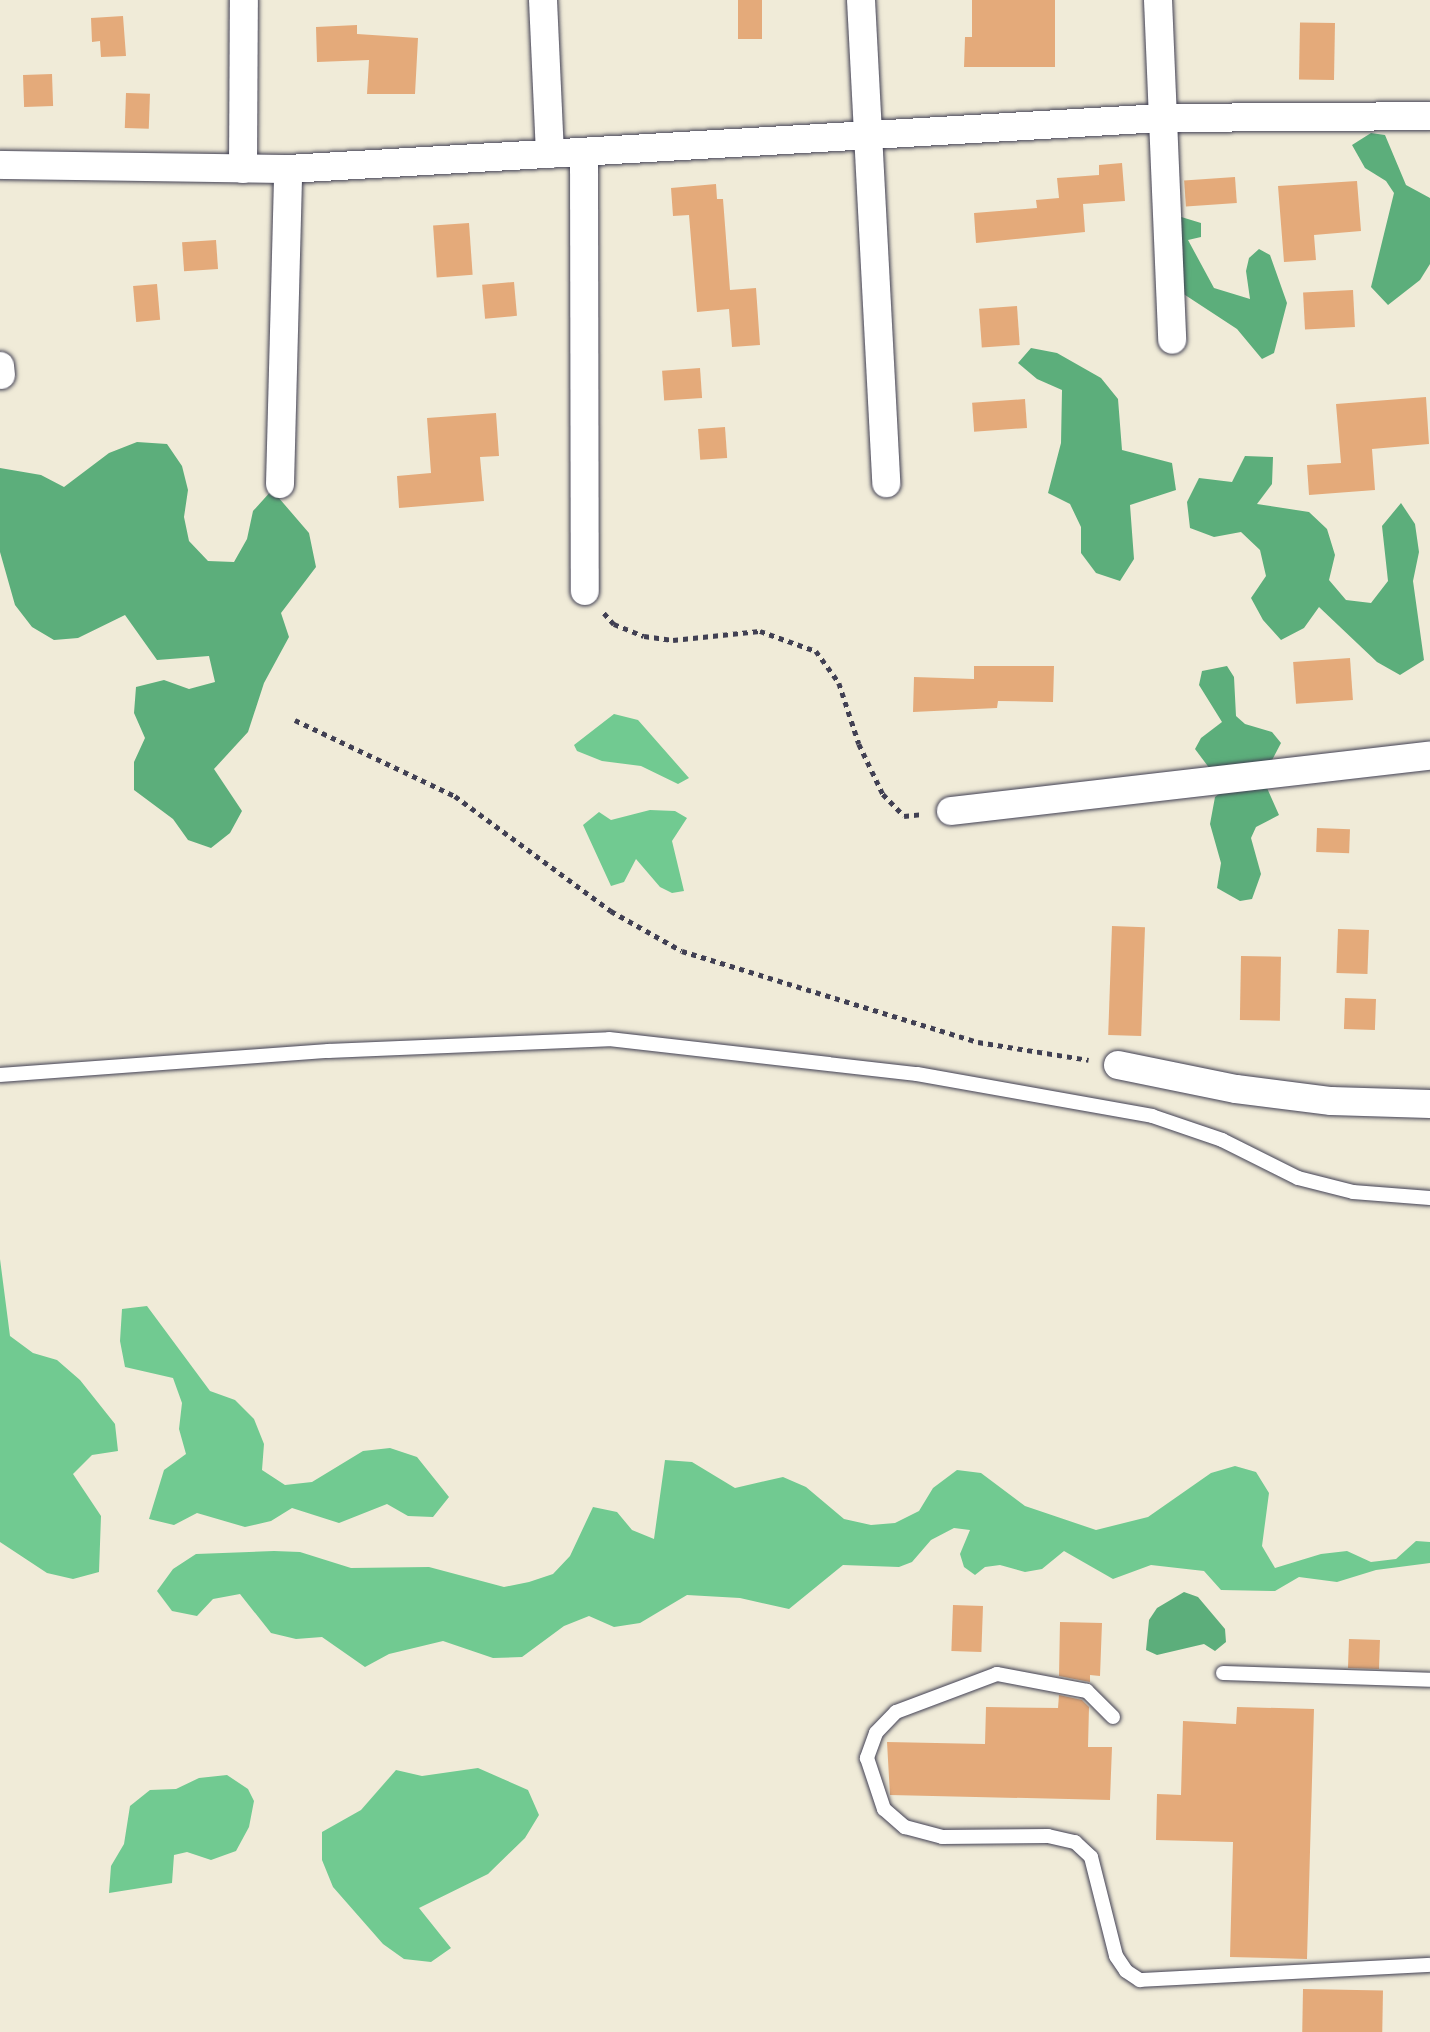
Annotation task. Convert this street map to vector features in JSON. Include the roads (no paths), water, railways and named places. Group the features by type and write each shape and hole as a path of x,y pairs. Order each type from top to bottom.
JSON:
{"street":[{"path":"243,169 244,0"},
{"path":"543,0 550,154"},
{"path":"861,0 865,137 886,483"},
{"path":"1158,0 1172,340"},
{"path":"0,165 288,169 584,154 1161,118 1430,116"},
{"path":"584,154 585,591"},
{"path":"280,484 288,169"},
{"path":"0,366 1,374"},
{"path":"951,811 1430,756"},
{"path":"1118,1065 1236,1089 1331,1101 1430,1104"}],"lane":[{"path":"0,1074 328,1051 609,1039 917,1074 1152,1116 1222,1140 1298,1178 1353,1192 1430,1198"},
{"path":"1223,1673 1430,1680"},
{"path":"1113,1717 1087,1691 997,1674 896,1712 876,1733 867,1758 884,1809 905,1827 942,1837 1048,1836 1075,1842 1091,1857 1116,1956 1126,1971 1140,1980 1430,1965"}]}
